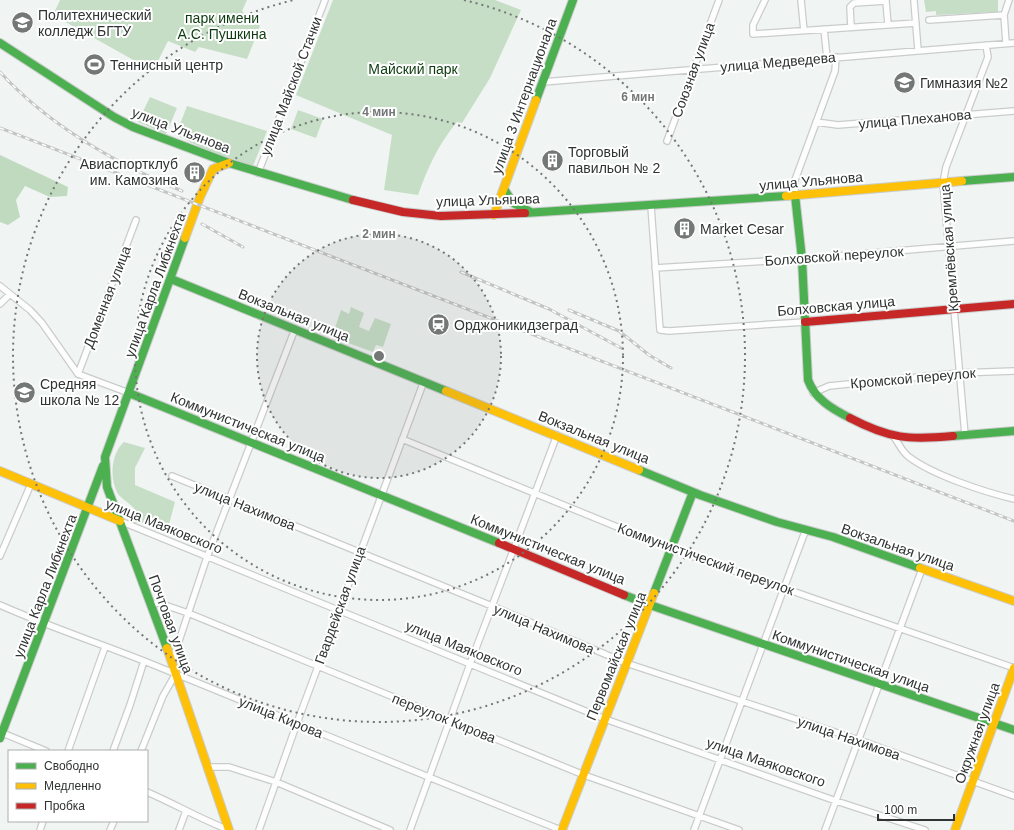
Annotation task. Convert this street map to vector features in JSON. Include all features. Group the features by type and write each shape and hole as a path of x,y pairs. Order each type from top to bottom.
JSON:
{"main road":[{"name":"улица 3 Интернационала","path":"531,212 513,203 504,189 574,0"},
{"name":"улица Ульянова","path":"0,44 114,117 144,131 258,173 345,198 403,212 441,216 494,215 651,206 1014,177"},
{"path":"208,155 214,168 229,163"},
{"name":"улица Карла Либкнехта","path":"117,426 200,197 214,168"},
{"path":"494,215 504,189"},
{"path":"796,195 802,259 809,385 813,393 841,414 894,437 913,439 1014,431"},
{"name":"Вокзальная улица","path":"171,280 452,392 694,492 759,516 806,529 1014,601"},
{"name":"Болховская улица","path":"805,322 1014,304"},
{"name":"Коммунистическая улица","path":"129,394 650,605 1014,730"},
{"name":"Почтовая улица","path":"117,426 104,465 107,487 172,662 175,675 229,830"},
{"name":"улица Карла Либкнехта","path":"1,734 88,509 96,481 104,465"},
{"name":"улица Маяковского","path":"0,471 88,509 120,521"},
{"name":"Первомайская улица","path":"562,830 694,492"},
{"name":"Окружная улица","path":"955,830 1014,668"}],"street":[{"name":"улица Майской Стачки","path":"258,173 325,0"},
{"name":"Союзная улица","path":"667,140 719,0"},
{"path":"765,0 753,25 753,34 916,23"},
{"path":"801,0 804,31"},
{"path":"1006,43 1004,15 1009,0"},
{"path":"851,27 850,7 854,3 886,1 888,25"},
{"path":"914,1 918,50"},
{"path":"929,20 1004,15"},
{"path":"824,29 827,58"},
{"name":"улица Медведева","path":"543,82 1014,43"},
{"name":"Кремлёвская улица","path":"965,435 943,183 946,166 964,115 988,57 986,45"},
{"path":"796,195 795,180 836,71 836,57"},
{"name":"улица Плеханова","path":"816,122 838,125 1014,111"},
{"path":"651,206 654,268"},
{"name":"Доменная улица","path":"78,374 136,220"},
{"name":"Болховской переулок","path":"654,268 802,259 948,248 1014,241"},
{"name":"Болховская улица","path":"654,268 660,330 669,331 805,322"},
{"path":"0,286 42,323 78,374"},
{"path":"0,304 10,294"},
{"path":"172,662 207,558 250,442 295,329"},
{"name":"Кромской переулок","path":"813,393 829,386 1014,370"},
{"name":"Коммунистическая улица","path":"78,374 129,394"},
{"name":"Гвардейская улица","path":"259,830 338,611 424,381"},
{"path":"410,830 470,664 556,435"},
{"path":"894,437 907,456 918,463 955,480 1014,499"},
{"name":"Коммунистический переулок","path":"402,439 671,549 1014,668"},
{"name":"улица Нахимова","path":"172,476 229,501 360,552 492,606 626,663 859,740 1014,796"},
{"path":"0,556 31,484"},
{"name":"улица Маяковского","path":"120,521 207,558 605,719 836,801 925,830"},
{"path":"694,830 743,702 806,529"},
{"path":"825,830 922,569"},
{"name":"переулок Кирова","path":"150,604 159,603 188,613 584,775 739,830"},
{"name":"улица Кирова","path":"0,605 43,624 144,661 428,778 562,830"},
{"path":"68,750 105,647"},
{"path":"113,750 144,661"},
{"path":"141,750 163,696 175,675"},
{"path":"1,734 43,750"},
{"path":"207,767 229,767 276,782 390,830"},
{"path":"148,792 201,819 229,830"},
{"path":"179,830 186,811"}],"green space":[{"name":"парк имени А.С. Пушкина","path":"60,0 247,0 242,11 260,26 247,59 199,47 195,52 168,41 153,71 53,15"},
{"name":"Майский парк","path":"333,0 495,0 521,10 490,78 462,123 457,122 439,148 418,195 384,190 392,135 296,95"},
{"path":"924,0 998,0 998,12 936,15 936,11 926,12"},
{"path":"150,97 177,108 166,134 138,122"},
{"path":"187,106 267,131 253,166 202,148 176,135"},
{"path":"298,110 323,119 316,138 291,129"},
{"path":"0,155 68,187 67,196 50,197 25,186 16,200 20,217 8,225 0,222"},
{"path":"351,307 364,313 359,327 369,331 375,318 391,324 383,347 376,345 373,352 332,337 341,310 349,314"},
{"path":"124,442 145,448 135,468 135,485 175,502 167,532 161,526 148,523 134,523 131,515 134,508 118,494 115,488 113,481 114,459 116,453"}],"railway":[{"path":"0,72 19,91 61,126 84,141 132,168 182,191"},
{"path":"0,128 1014,521"},
{"path":"202,224 243,247"},
{"path":"461,272 549,309 621,348"},
{"path":"569,310 619,331 649,355 671,368"}],"traffic: fast":[{"path":"536,100 573,0"},
{"path":"0,43 114,117 133,127 229,163 353,200"},
{"path":"962,181 1014,177"},
{"path":"504,189 513,203 529,211"},
{"path":"795,195 802,259 808,380 815,393 825,403 850,418"},
{"path":"525,213 786,196"},
{"path":"167,648 107,487 105,457 185,238"},
{"path":"171,279 446,391"},
{"path":"129,393 499,543"},
{"path":"953,436 1014,431"},
{"path":"0,738 103,466"},
{"path":"639,470 700,495 777,522 833,537 920,568"},
{"path":"654,593 693,492"},
{"path":"624,595 1014,730"}],"traffic: slow":[{"path":"494,215 536,100"},
{"path":"185,238 200,197 213,169 229,163"},
{"path":"786,196 962,181"},
{"path":"446,391 639,470"},
{"path":"0,471 120,521"},
{"path":"920,568 1014,601"},
{"path":"562,830 654,593"},
{"path":"167,648 229,830"},
{"path":"955,830 1014,668"}],"traffic: jam":[{"path":"353,200 403,212 441,216 525,213"},
{"path":"805,322 1014,304"},
{"path":"850,418 877,430 900,436 912,438 953,436"},
{"path":"499,543 624,595"}],"place":[{"name":"Политехнический колледж БГТУ","path":"22,23"},
{"name":"Теннисный центр","path":"94,65"},
{"name":"Гимназия №2","path":"905,83"},
{"name":"Торговый павильон № 2","path":"553,160"},
{"name":"Авиаспортклуб им. Камозина","path":"194,172"},
{"name":"Market Cesar","path":"684,229"},
{"name":"Орджоникидзеград","path":"439,325"},
{"name":"Средняя школа № 12","path":"24,392"}]}
